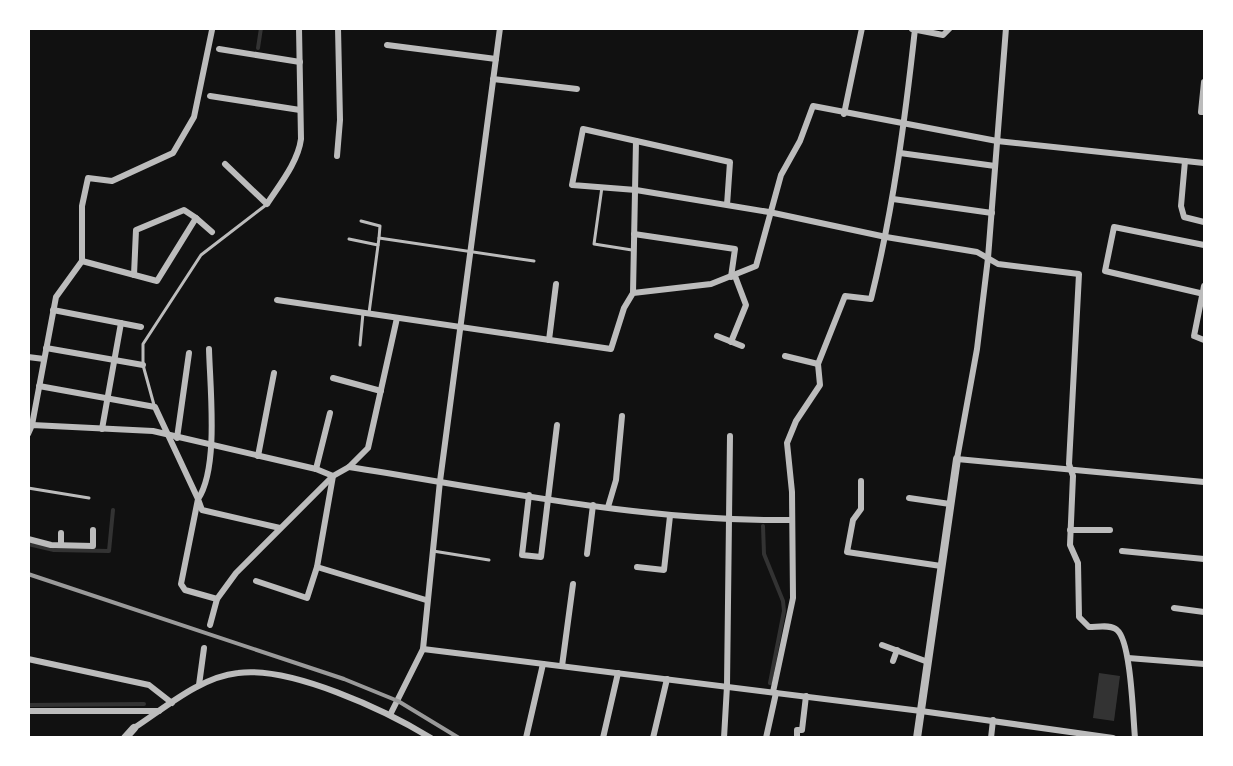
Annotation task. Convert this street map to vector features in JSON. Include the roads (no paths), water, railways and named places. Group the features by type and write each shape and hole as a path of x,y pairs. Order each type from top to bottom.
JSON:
{"street":[{"path":"225,164 267,204 299,149 298,28"},
{"path":"337,156 340,120 338,28"},
{"path":"390,715 423,649 426,600 440,481 500,28"},
{"path":"844,114 862,28"},
{"path":"766,738 793,598 792,492 787,443 796,421 820,385 818,364 845,296 871,299 886,237 905,122 913,29 942,35 950,28"},
{"path":"917,738 950,504 977,349 988,258 1006,28"},
{"path":"28,434 56,297 82,261 82,206 88,178 112,181 173,153 194,117 212,30"},
{"path":"387,45 496,59"},
{"path":"219,49 300,63"},
{"path":"493,79 576,89"},
{"path":"1204,82 1201,112 1204,112"},
{"path":"210,96 300,110"},
{"path":"633,293 711,284 756,266 781,175 800,141 813,106 844,114 905,122 997,141 1204,163"},
{"path":"727,205 730,162 583,129 572,185 636,190 769,212 886,237 977,252 998,264 1080,274 1069,464 1073,476 1070,545 1078,563 1079,617 1089,627 1117,629 1128,658 1135,738"},
{"path":"278,300 611,349 624,308 633,293 636,141"},
{"path":"900,153 995,166"},
{"path":"1185,161 1181,206 1184,217 1204,222"},
{"path":"893,199 992,213"},
{"path":"134,275 136,230 184,210 212,232"},
{"path":"82,261 157,281 196,218"},
{"path":"1204,245 1114,227 1105,271 1204,294"},
{"path":"634,234 735,249 733,276 746,305 731,342"},
{"path":"549,340 556,284"},
{"path":"1204,286 1194,336 1204,340"},
{"path":"53,310 141,327"},
{"path":"210,625 217,599 236,573 333,476 349,466 368,448 397,318"},
{"path":"102,429 121,323"},
{"path":"717,336 742,346"},
{"path":"46,348 143,365"},
{"path":"209,350 212,446 203,490 198,499 181,584 185,590 217,599"},
{"path":"177,438 189,353"},
{"path":"785,356 818,364"},
{"path":"28,357 44,360"},
{"path":"258,456 274,373"},
{"path":"333,378 381,391"},
{"path":"39,386 155,407 202,510 280,528"},
{"path":"316,469 330,413"},
{"path":"608,507 616,480 622,416"},
{"path":"31,421 102,429 153,431 316,469 333,476"},
{"path":"529,495 522,555 541,557 557,425"},
{"path":"724,738 727,686 730,436"},
{"path":"957,459 1204,482"},
{"path":"349,466 670,516 730,521 792,520"},
{"path":"256,581 307,598 317,567 333,476"},
{"path":"861,481 861,509 853,520 847,552 941,566"},
{"path":"909,498 950,504"},
{"path":"587,554 593,505"},
{"path":"636,567 664,570 670,516"},
{"path":"28,539 61,545 93,546 93,530"},
{"path":"1070,530 1110,530"},
{"path":"61,533 61,545"},
{"path":"1122,551 1204,559"},
{"path":"317,567 426,600"},
{"path":"562,666 573,584"},
{"path":"1174,608 1204,612"},
{"path":"882,645 928,662"},
{"path":"199,685 204,648"},
{"path":"423,649 993,720 1113,738"},
{"path":"893,661 897,650"},
{"path":"28,658 149,685 172,703"},
{"path":"1128,658 1204,664"},
{"path":"526,738 543,664"},
{"path":"125,738 134,728 199,685 236,673 262,672 303,682 390,715 430,738"},
{"path":"603,738 618,673"},
{"path":"653,738 667,679"},
{"path":"796,738 797,730 802,730 806,696"},
{"path":"28,711 159,711"},
{"path":"991,738 993,720"},
{"path":"134,728 135,738"}],"lane":[{"path":"602,187 594,244 634,250"},
{"path":"155,407 143,365 143,344 201,255 267,204"},
{"path":"360,345 380,226 361,221"},
{"path":"379,238 534,261"},
{"path":"349,239 378,245"},
{"path":"28,488 89,498"},
{"path":"432,551 489,560"}],"waterway":[{"path":"258,48 261,28"},
{"path":"28,544 54,550 109,551 113,510"},
{"path":"763,526 764,554 783,601 784,611 770,683"},
{"path":"28,705 144,704"}],"railway":[{"path":"28,574 344,679 398,701 459,738"}]}
